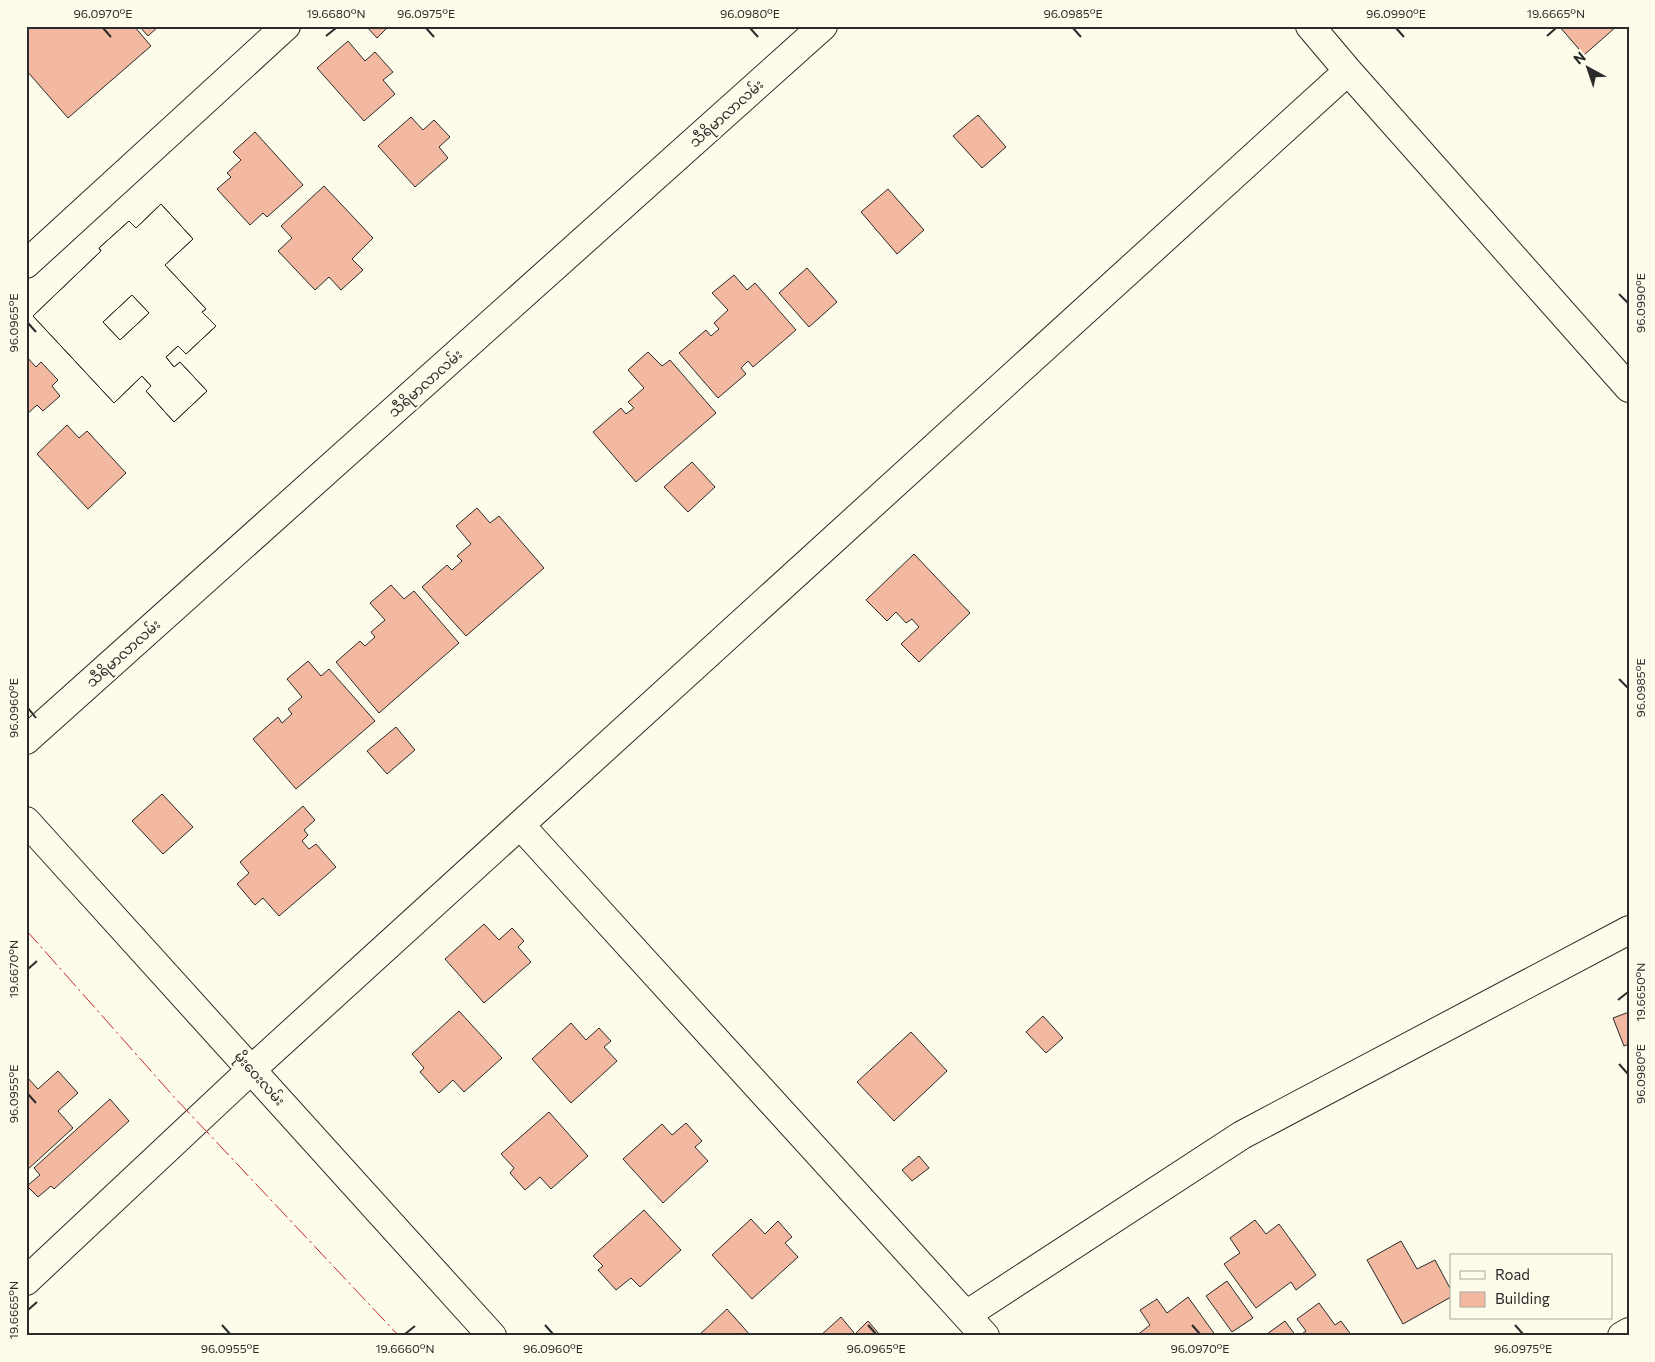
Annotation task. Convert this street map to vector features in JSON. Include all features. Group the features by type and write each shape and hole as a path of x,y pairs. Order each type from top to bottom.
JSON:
{"street":[{"path":"26,264 286,26"},
{"name":"သီရိမာလာလမ်း","path":"26,740 823,26"},
{"path":"1310,26 1629,388"},
{"path":"26,1281 252,1070 1348,71"},
{"name":"မိုးဝေးလမ်း","path":"26,821 492,1336"},
{"path":"521,826 985,1336"},
{"path":"966,1315 1242,1135 1629,930"},
{"path":"1622,1336 1629,1332"}],"building":[{"path":"26,26 134,26 151,46 68,118 26,70"},
{"path":"139,26 159,26 148,36"},
{"path":"366,26 389,26 377,38"},
{"path":"1559,26 1617,26 1584,55"},
{"path":"348,41 365,61 375,52 393,72 383,80 395,94 364,121 317,68"},
{"path":"978,115 1006,147 982,168 953,136"},
{"path":"411,117 423,130 434,120 450,137 439,147 448,158 415,187 378,146"},
{"path":"255,132 303,185 267,217 263,213 250,225 217,189 231,177 227,173 241,160 233,152"},
{"path":"324,186 373,238 352,259 363,270 341,290 329,277 315,290 278,251 292,238 281,226"},
{"path":"888,189 924,230 897,254 861,212"},
{"path":"161,204 193,239 165,265 206,309 202,312 216,326 186,354 178,346 166,357 174,367 180,362 207,391 174,422 146,391 151,386 142,376 114,403 33,316 101,251 99,248 129,221 136,228","holes":["132,295 149,313 120,340 103,322"]},
{"path":"161,204 193,239 165,265 206,309 202,312 216,326 186,354 178,346 166,357 174,367 180,362 207,391 174,422 146,391 151,386 142,376 114,403 33,316 101,251 99,248 129,221 136,228"},
{"path":"807,268 837,302 809,327 779,293"},
{"path":"734,275 747,290 755,283 796,330 753,367 748,361 741,368 746,374 718,398 679,353 706,330 711,336 719,329 714,323 728,310 712,293"},
{"path":"132,295 149,313 120,340 103,322"},
{"path":"648,352 662,366 670,360 716,413 636,482 593,432 621,408 626,414 634,408 628,402 644,388 628,370"},
{"path":"26,356 36,367 41,362 58,380 52,386 60,396 43,411 37,405 26,415"},
{"path":"67,425 79,438 87,431 126,473 88,509 37,454"},
{"path":"692,462 715,487 688,512 664,487"},
{"path":"477,508 490,523 499,516 544,568 466,636 422,587 447,565 452,570 462,561 457,556 471,544 456,526"},
{"path":"914,554 970,613 919,662 901,644 919,627 912,619 906,623 896,612 887,621 866,600"},
{"path":"391,585 404,599 414,591 459,643 379,713 336,662 360,641 365,646 375,637 371,632 385,620 370,603"},
{"path":"308,661 321,676 329,669 375,721 296,789 253,739 278,717 282,723 292,714 288,709 302,697 287,679"},
{"path":"396,727 415,750 387,774 367,751"},
{"path":"162,794 193,827 163,854 132,821"},
{"path":"303,806 315,820 304,830 308,835 302,841 309,849 316,844 336,867 279,916 263,898 255,905 237,884 249,873 240,862"},
{"path":"484,924 499,940 512,928 524,941 518,947 531,962 484,1003 445,959"},
{"path":"459,1011 502,1058 464,1092 453,1080 439,1093 420,1072 424,1068 412,1054"},
{"path":"1629,1012 1629,1044 1624,1046 1613,1018"},
{"path":"1043,1016 1063,1038 1046,1053 1026,1032"},
{"path":"571,1023 586,1040 599,1028 611,1041 604,1047 617,1061 571,1103 532,1059"},
{"path":"911,1032 947,1071 894,1121 857,1082"},
{"path":"58,1071 78,1093 58,1111 73,1128 26,1171 26,1076 38,1089"},
{"path":"110,1099 129,1121 54,1189 51,1186 38,1197 27,1186 40,1175 34,1168"},
{"path":"549,1112 588,1156 551,1189 540,1177 525,1190 510,1173 514,1168 501,1154"},
{"path":"686,1123 702,1141 695,1147 708,1161 663,1203 623,1159 662,1124 672,1135"},
{"path":"919,1156 929,1168 912,1181 902,1170"},
{"path":"644,1210 681,1250 640,1287 631,1278 616,1290 598,1270 603,1266 593,1256"},
{"path":"751,1219 765,1234 778,1221 792,1237 785,1243 798,1257 752,1299 712,1255"},
{"path":"1255,1220 1266,1234 1279,1224 1316,1275 1296,1290 1291,1282 1256,1308 1224,1264 1240,1253 1230,1238"},
{"path":"1401,1241 1417,1269 1435,1260 1450,1288 1450,1298 1403,1324 1367,1260"},
{"path":"1227,1281 1253,1318 1232,1332 1206,1296"},
{"path":"1188,1297 1216,1336 1136,1336 1150,1325 1140,1310 1157,1299 1167,1313"},
{"path":"1319,1303 1335,1325 1341,1321 1352,1336 1299,1336 1306,1331 1297,1319"},
{"path":"727,1309 751,1336 698,1336"},
{"path":"841,1317 855,1334 868,1321 880,1335 820,1336"},
{"path":"1285,1321 1296,1336 1268,1336 1267,1334"}],"power":[{"path":"26,930 175,1098 399,1336"}]}
